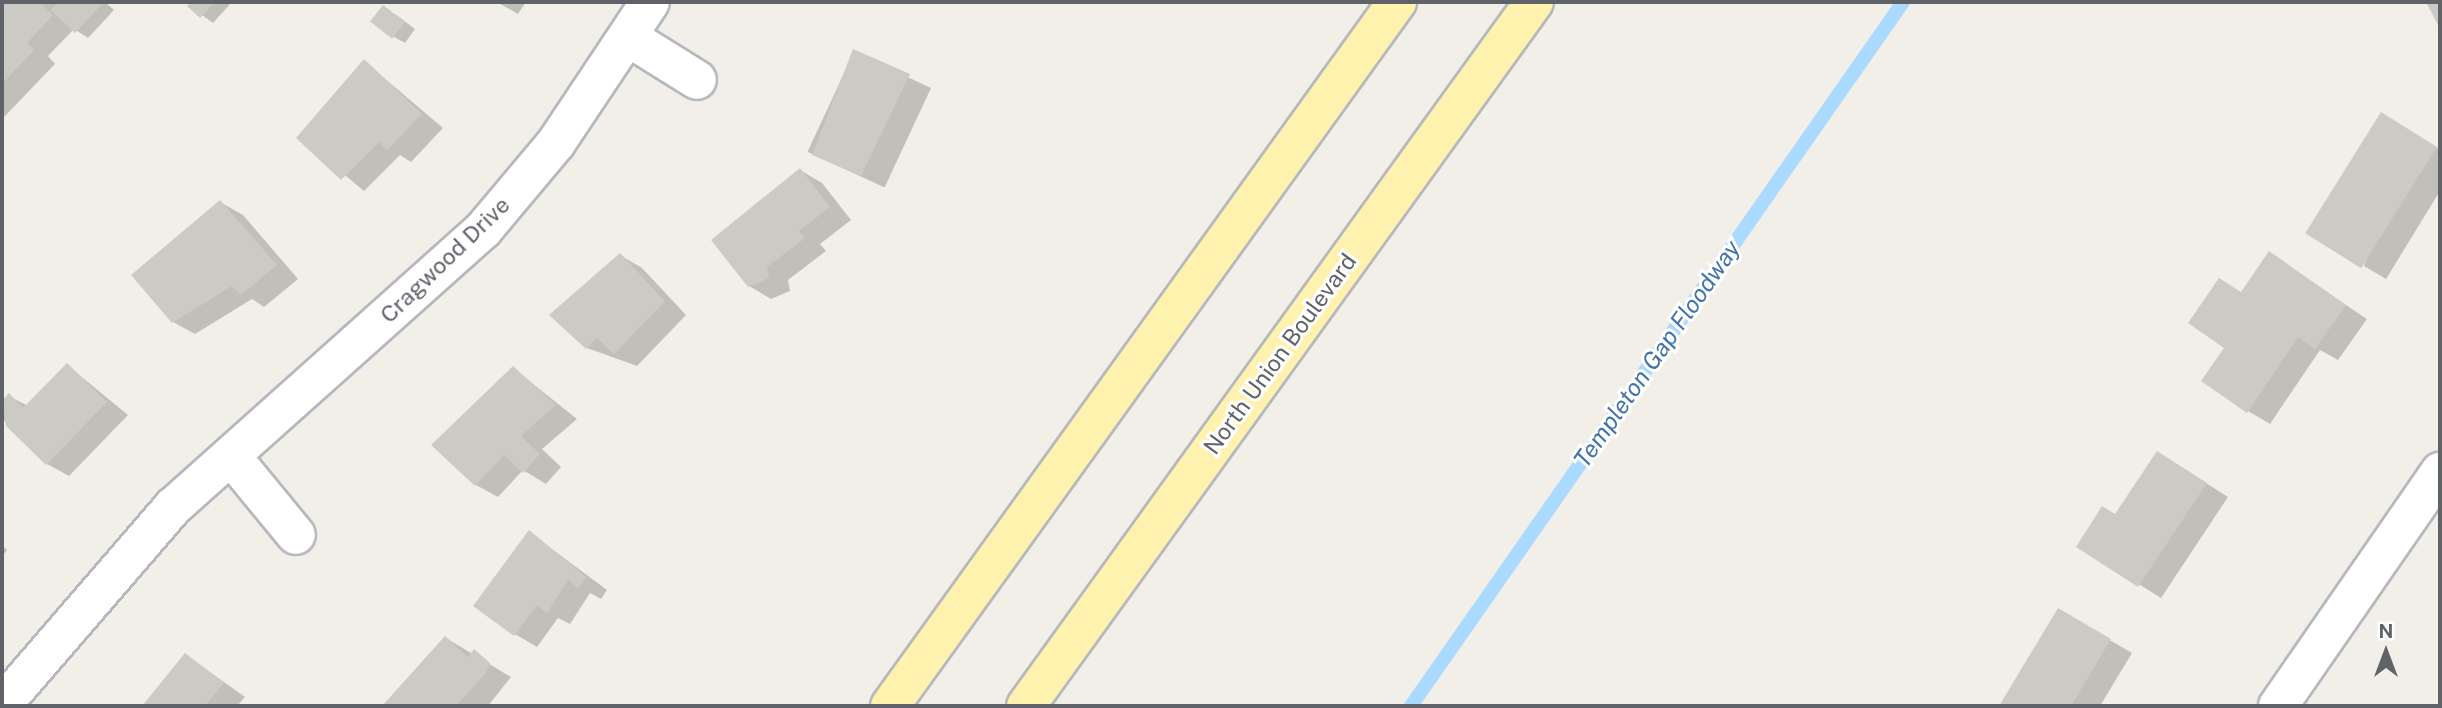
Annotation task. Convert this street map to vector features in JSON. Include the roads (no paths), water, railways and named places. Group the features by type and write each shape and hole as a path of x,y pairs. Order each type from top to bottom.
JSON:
{"main road":[{"path":"890,706 1397,2"},
{"name":"North Union Boulevard","path":"1026,706 1534,2"}],"street":[{"name":"Cragwood Drive","path":"2,705 112,571 231,456 483,229 556,144 650,2"},
{"path":"628,37 697,80"},
{"path":"231,456 296,535"},
{"path":"2278,706 2440,472"}],"waterway":[{"name":"Templeton Gap Floodway","path":"1411,706 1903,2"}]}
